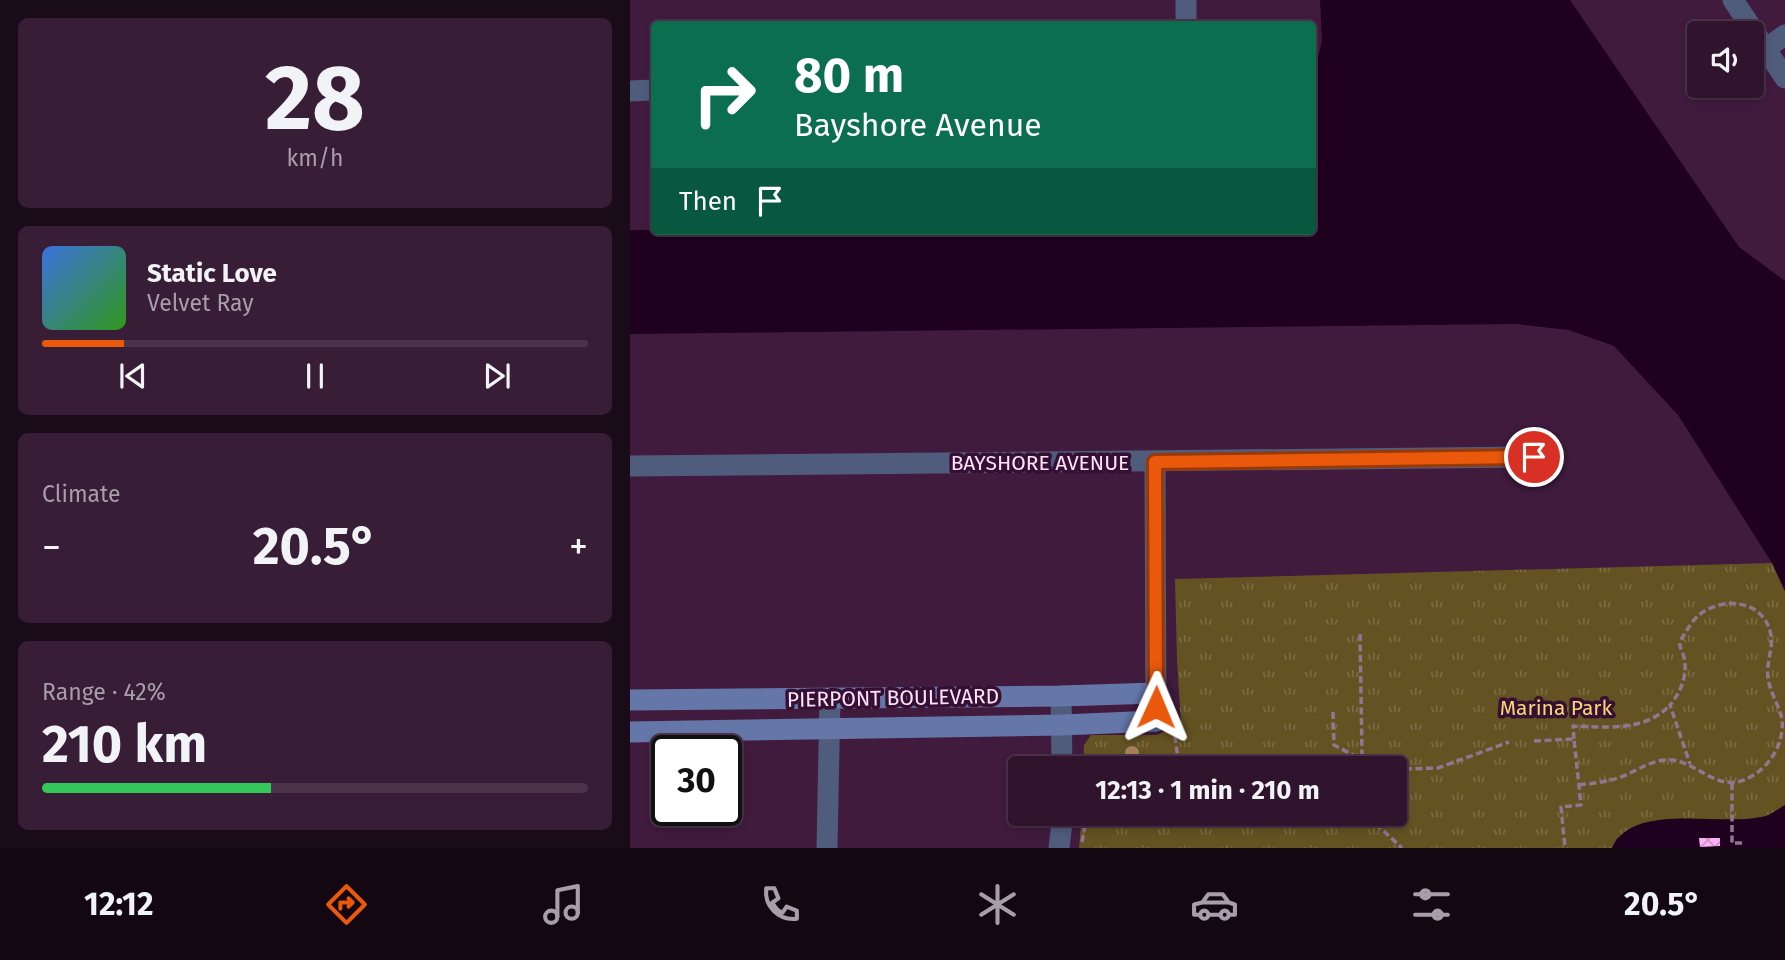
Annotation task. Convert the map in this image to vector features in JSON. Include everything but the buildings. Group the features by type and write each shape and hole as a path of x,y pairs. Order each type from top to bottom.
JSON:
{"street":[{"path":"1186,0 1186,21"},
{"path":"1733,0 1785,78"},
{"path":"1765,49 1785,35"},
{"path":"630,91 651,90"},
{"name":"BAYSHORE AVENUE","path":"630,466 1534,457"},
{"path":"1155,462 1156,692"},
{"name":"PIERPONT BOULEVARD","path":"630,700 1061,696 1156,692 1156,721 829,730 630,732"},
{"path":"1061,696 1062,756"},
{"path":"827,848 830,698"},
{"path":"1059,848 1062,826"}],"path":[{"path":"1565,848 1561,807 1581,805 1573,726 1612,727 1638,724 1653,719 1670,705 1681,690 1684,672 1684,659 1679,645 1691,623 1702,612 1715,606 1744,603 1763,618 1771,636 1768,678 1782,716 1783,728 1775,756 1752,776 1740,782 1706,776 1686,762 1666,760 1652,762 1608,781 1579,785"},
{"path":"1333,712 1334,746 1355,756 1362,754 1360,634"},
{"path":"1670,705 1689,764"},
{"path":"1175,736 1176,756"},
{"path":"1534,741 1574,739"},
{"path":"1407,769 1438,768 1509,742"},
{"path":"1732,782 1732,846 1743,843"},
{"path":"1081,848 1085,826"},
{"path":"1378,826 1402,848"}],"green space":[{"name":"Marina Park","path":"1772,563 1785,591 1785,805 1767,816 1617,838 1612,848 1079,848 1081,826 1407,826 1407,756 1084,756 1084,745 1091,735 1157,735 1181,724 1175,579"}],"shaded area":[{"path":"1320,0 1570,0 1739,247 1785,281 1785,591 1772,563 1678,415 1614,346 1569,330 1516,324 630,334 630,230 651,230 651,235 1316,235 1316,66 1322,41"},
{"path":"1785,805 1785,848 1612,848 1623,833 1639,824 1681,818 1748,819 1766,816"}],"route":[{"path":"1156,707 1155,462 1534,457"}]}
